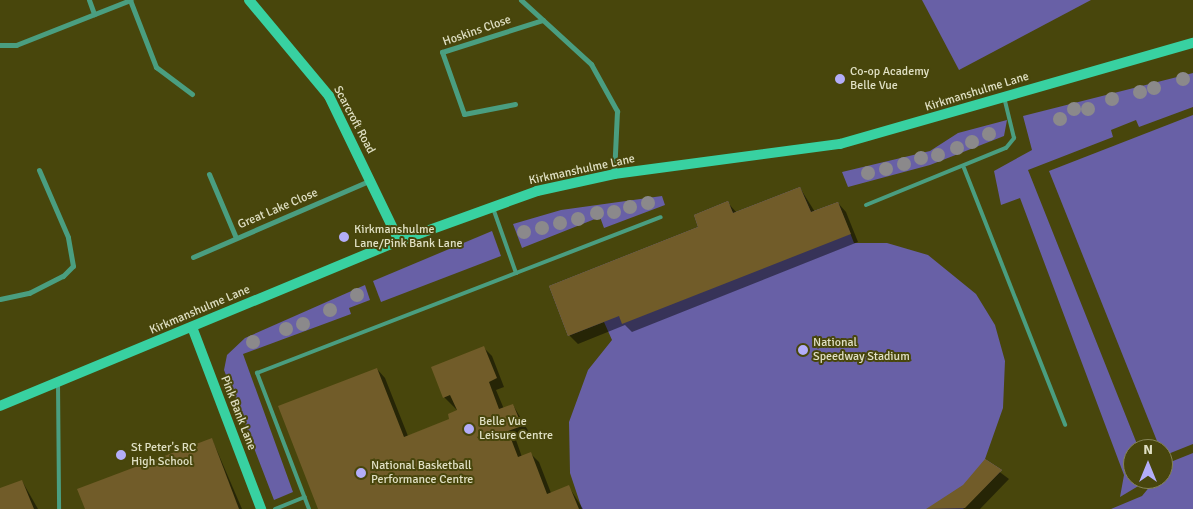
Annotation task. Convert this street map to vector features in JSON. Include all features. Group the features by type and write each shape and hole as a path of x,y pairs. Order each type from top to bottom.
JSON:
{"street":[{"path":"89,0 94,14"},
{"path":"0,45 16,45 130,0 156,67 192,94"},
{"name":"Scarcroft Road","path":"249,0 330,96 372,180 399,241"},
{"path":"521,0 591,64 617,111 614,174"},
{"name":"Hoskins Close","path":"515,104 464,114 442,52 543,20"},
{"name":"Kirkmanshulme Lane","path":"0,406 399,241 492,206 614,174 840,144 1193,43"},
{"path":"0,299 29,293 73,266 68,237 39,170"},
{"path":"209,174 236,238"},
{"name":"Great Lake Close","path":"193,257 372,180"},
{"name":"Pink Bank Lane","path":"192,327 261,509"}],"lane":[{"path":"866,205 964,168 1006,148 1014,138 1004,97"},
{"path":"964,168 1064,425"},
{"path":"492,206 516,273"},
{"path":"309,509 257,374 661,217"},
{"path":"58,383 59,509"},
{"path":"275,509 305,497"}],"shaded area":[{"path":"922,0 1091,0 959,70"},
{"path":"1193,73 1193,107 1139,127 1136,120 1111,130 1113,137 1028,170 1135,439 1123,439 1123,472 1020,198 1001,205 994,171 1032,150 1023,116"},
{"path":"1193,115 1193,444 1173,452 1173,439 1156,439 1049,171"},
{"path":"1007,120 1004,136 930,165 848,187 842,172 930,151 958,133"},
{"name":"National Speedway Stadium","path":"800,187 811,212 838,202 854,243 887,243 928,255 976,294 995,325 1005,361 1003,408 985,459 1002,470 963,509 582,509 570,473 569,422 588,370 612,340 604,322 568,336 549,286 698,227 694,215 728,201 733,213"},
{"path":"662,196 665,205 604,228 600,217 522,248 513,224 561,210"},
{"path":"492,231 501,256 381,302 373,281"},
{"path":"365,285 370,300 349,308 351,314 243,354 293,492 274,500 224,370 227,355 245,338"},
{"path":"1193,453 1193,509 1111,509 1142,496 1148,489 1173,489 1173,461"},
{"path":"1123,480 1123,489 1133,489 1120,497"}],"building":[{"path":"800,187 811,212 838,202 851,234 622,324 619,316 568,336 549,286 698,227 694,215 728,201 733,213"},
{"path":"484,346 497,378 489,382 499,409 513,404 522,426 508,431 518,457 531,452 547,494 569,485 579,509 318,509 278,406 377,368 404,437 449,419 448,414 457,410 450,395 443,398 431,367"},
{"path":"212,438 239,509 85,509 77,489"},
{"path":"985,459 1002,470 965,508 926,509 963,485"},
{"path":"22,480 34,509 0,509 0,488"}],"place":[{"name":"Co-op Academy Belle Vue","path":"840,79"},
{"name":"Kirkmanshulme Lane/Pink Bank Lane","path":"344,237"},
{"name":"National Speedway Stadium","path":"803,350"},
{"name":"Belle Vue Leisure Centre","path":"469,429"},
{"name":"St Peter's RC High School","path":"121,455"},
{"name":"National Basketball Performance Centre","path":"361,473"}]}
